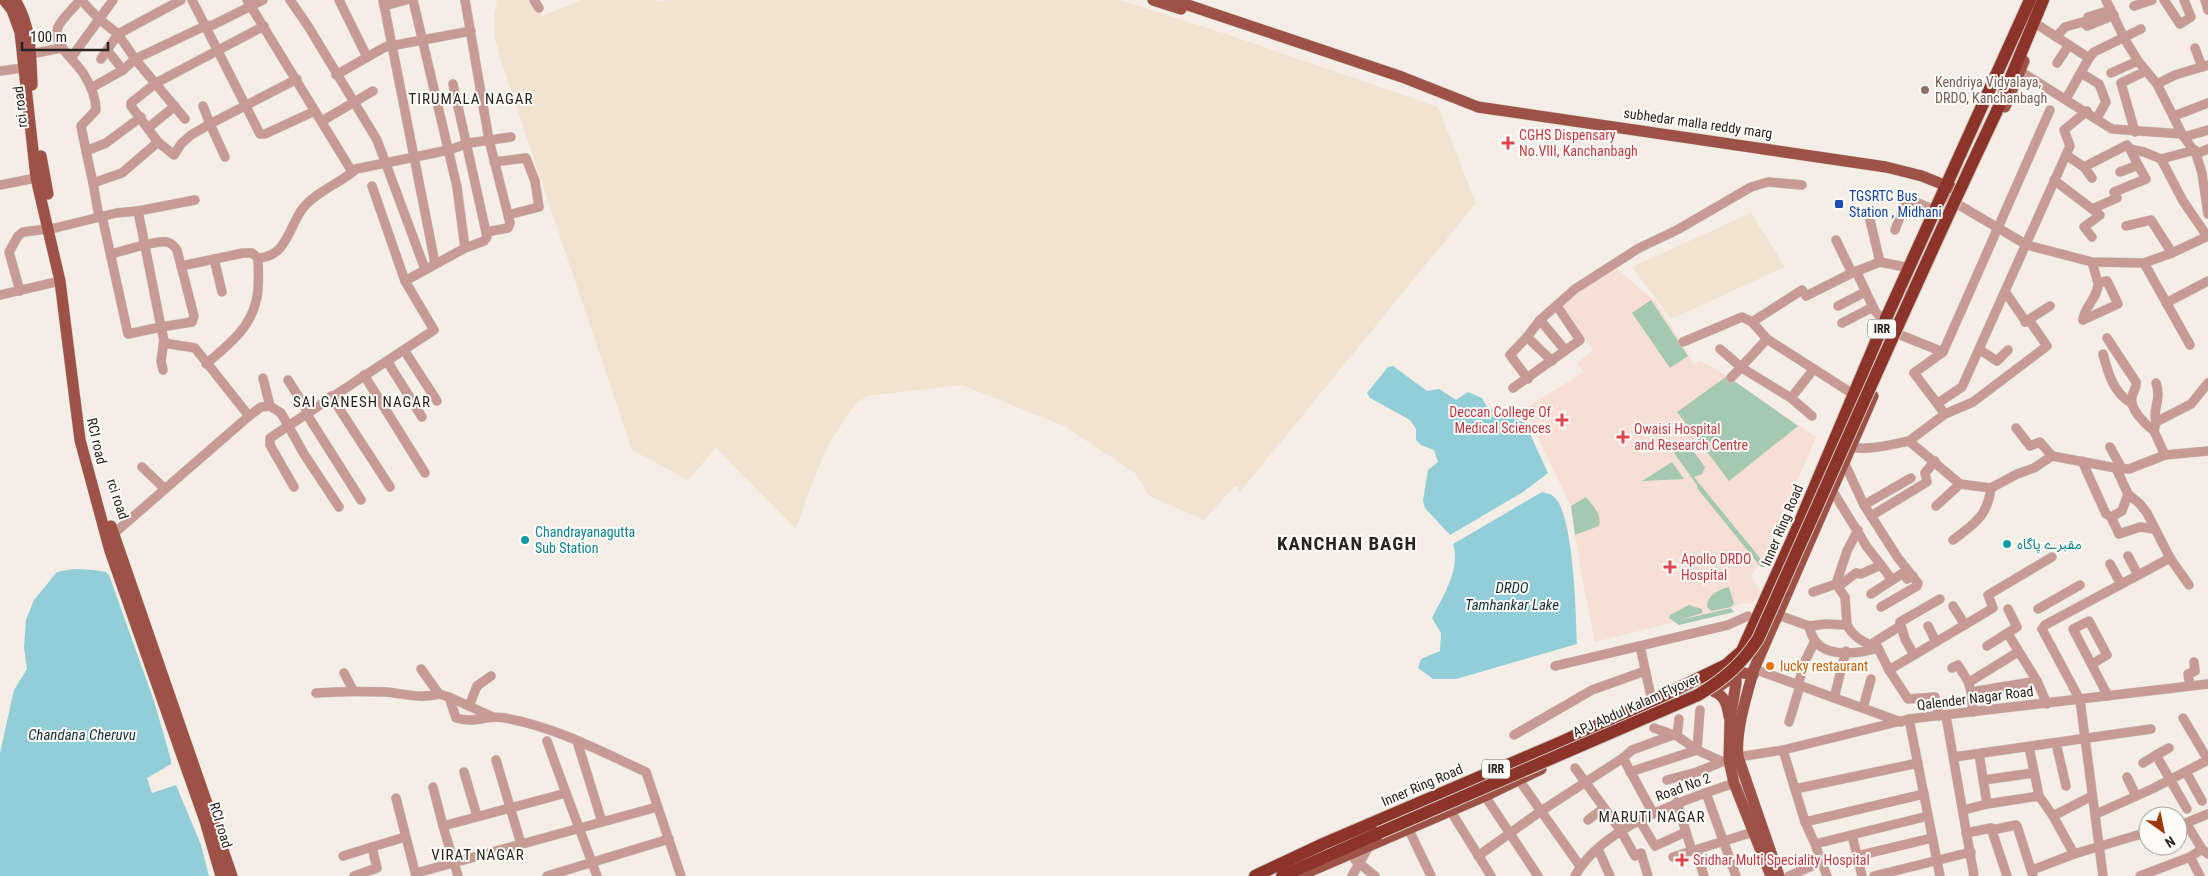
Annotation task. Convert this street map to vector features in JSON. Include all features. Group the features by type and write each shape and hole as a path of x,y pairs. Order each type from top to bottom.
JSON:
{"highway":[{"name":"APJ Abdul Kalam Flyover","path":"1282,876 1698,694 1714,685 1742,662 1758,639 1835,470 1923,266 1996,113 2041,0"},
{"name":"Inner Ring Road","path":"1255,876 1323,844 1547,748 1726,665 1735,659 1747,643 1749,617 1835,440 1853,394 1944,190 1994,85 2041,0"},
{"path":"1547,748 1554,763"}],"main road":[{"name":"RCI road","path":"4,0 12,10 20,32 36,178 51,229 60,282 80,440 205,821 221,876"},
{"name":"rci road","path":"15,0 22,10 28,30 34,112 51,229 66,281 85,422 110,536 232,876"},
{"name":"subhedar malla reddy marg","path":"1153,0 1398,83 1428,87"},
{"name":"subhedar malla reddy marg","path":"1173,0 1402,77 1478,106 1886,167 1944,190 1960,199"},
{"name":"IRR","path":"1754,672 1898,334 2020,71 2038,25 2041,0"},
{"path":"1735,659 1737,674 1730,720 1729,759 1734,783 1771,876"},
{"path":"1737,674 1740,672 1754,672 1737,743 1729,759 1779,876"},
{"name":"IRR","path":"1300,876 1485,796 1713,691 1737,674"},
{"path":"1713,691 1721,694 1724,699 1730,720"}],"street":[{"path":"111,254 168,242 177,250 194,319 192,322 128,334 111,254 100,217 82,126 96,110 91,88 83,72 62,48 58,28 81,0 99,19 118,34 135,59 185,119"},
{"path":"71,58 112,0"},
{"path":"101,59 118,34 182,0"},
{"path":"192,0 258,132 262,135 315,111"},
{"path":"91,88 123,70 135,59 205,26 213,25 249,3 263,0"},
{"path":"290,0 308,26 336,76 355,102 377,140 425,269"},
{"path":"339,0 367,57"},
{"path":"406,0 384,3 435,263"},
{"path":"413,0 457,187 465,248"},
{"path":"465,0 489,140 510,223 508,228 486,232"},
{"path":"2056,36 2066,26 2083,22 2087,26 2117,0"},
{"path":"2134,6 2152,0"},
{"path":"2164,0 2180,24 2191,17 2184,0"},
{"path":"2205,0 2208,10"},
{"path":"249,3 297,79 348,168 354,171"},
{"path":"2088,17 2110,7"},
{"path":"2110,7 2124,38 2138,61 2157,84 2183,135 2195,152 2202,173 2208,214"},
{"path":"2038,25 2089,58"},
{"path":"264,26 218,52 156,83 131,102 158,142 174,155 181,144 191,135 297,79"},
{"path":"2066,99 2094,52 2141,29"},
{"path":"336,76 391,44 423,41 471,31"},
{"path":"2057,63 2069,45"},
{"path":"30,54 62,48"},
{"path":"2157,84 2175,75 2205,66 2195,48"},
{"path":"106,50 123,70"},
{"path":"2111,73 2138,61"},
{"path":"0,71 23,68"},
{"path":"2020,71 2112,129 2183,135 2208,130"},
{"path":"2136,132 2121,83 2146,71"},
{"path":"2081,73 2101,86 2106,102 2097,118"},
{"path":"405,281 435,263 486,240 486,232 453,84"},
{"path":"322,121 373,91"},
{"path":"2174,116 2208,103"},
{"path":"148,128 175,106"},
{"path":"203,106 225,157"},
{"path":"1945,414 1914,374 1943,352 2050,110"},
{"path":"1938,403 1962,387 2070,146 2064,130 2087,112"},
{"path":"86,151 106,143 141,117"},
{"path":"2092,209 2117,198 2114,192 2146,179 2129,147 2124,130"},
{"path":"181,266 243,253 252,253 258,258 267,257 284,245 304,208 354,171 449,150 466,144 511,137"},
{"path":"93,183 122,172 158,142"},
{"path":"2084,166 2129,147 2161,159 2208,149"},
{"path":"2066,155 2084,166 2092,178"},
{"path":"494,162 526,158 535,181 539,207 508,215"},
{"path":"1960,199 1998,229 2027,245 2092,262 2144,263 2172,253 2208,236 2183,201 2161,159"},
{"path":"2120,172 2138,165"},
{"path":"0,185 36,178"},
{"path":"2054,180 2100,215 2084,227 2092,237"},
{"path":"1528,379 1510,355 1540,320 1575,289 1611,264 1700,218 1751,187 1768,182 1802,185"},
{"path":"294,487 269,442 270,438 331,396 434,330 405,281 372,186"},
{"path":"1894,230 1905,198 1935,210"},
{"path":"20,291 9,252 12,244 23,232 51,229 100,217 195,200"},
{"path":"138,211 164,343 161,361 163,370"},
{"path":"1870,220 1880,262"},
{"path":"2126,226 2152,221 2172,253"},
{"path":"1836,240 1872,307 1885,322"},
{"path":"206,364 234,340 252,314 257,300 258,258"},
{"path":"214,259 222,292"},
{"path":"1752,322 1802,290 1806,296 1854,272 1880,262 1910,268"},
{"path":"2092,262 2098,289 2085,311 2083,320 2118,304 2106,281 2098,283"},
{"path":"2144,263 2190,345"},
{"path":"2166,303 2208,281"},
{"path":"0,295 60,282"},
{"path":"1838,306 1865,292"},
{"path":"1835,440 1851,448 1876,447 1909,441 1945,414 1973,402 2047,346 2025,323 2006,292"},
{"path":"1514,388 1580,340 1556,306"},
{"path":"2025,323 2050,306"},
{"path":"1842,323 1872,307"},
{"path":"1683,342 1742,317 1752,322 1767,339 1853,394"},
{"path":"1540,320 1565,350"},
{"path":"1898,334 1943,352"},
{"path":"1527,337 1552,361"},
{"path":"2108,338 2136,382 2137,385 2131,403"},
{"path":"1731,378 1767,339"},
{"path":"164,343 195,348 248,416"},
{"path":"1720,349 1742,368 1791,398 1812,416"},
{"path":"404,350 437,401"},
{"path":"1980,350 1997,361 2008,374"},
{"path":"1997,361 2008,350"},
{"path":"2103,354 2106,368 2115,386 2125,399 2131,403 2146,425 2155,427 2191,404 2208,383"},
{"path":"387,361 422,417"},
{"path":"1791,398 1814,370"},
{"path":"364,375 425,473"},
{"path":"263,378 270,406"},
{"path":"288,380 361,500"},
{"path":"2156,383 2159,399 2154,415 2155,427 2165,455"},
{"path":"331,396 390,487"},
{"path":"110,536 248,416 261,407 270,406 281,413 287,426 339,506"},
{"path":"2016,428 2030,446 2040,442 2052,456 2119,469 2138,466 2165,455 2208,451"},
{"path":"1909,441 1960,484 1991,488 2034,468 2052,456"},
{"path":"2110,446 2128,494 2144,508 2170,558 2189,585"},
{"path":"1871,516 1927,482 1924,473 1935,461"},
{"path":"2082,461 2106,514 2111,516 2119,534 2140,527 2154,529"},
{"path":"1844,462 1864,505 1918,585 1881,607"},
{"path":"142,467 165,489"},
{"path":"1864,505 1912,478"},
{"path":"1936,506 1960,484"},
{"path":"1953,540 1981,518 1988,503 1991,488"},
{"path":"1832,490 1892,580"},
{"path":"2111,516 2122,511 2128,494"},
{"path":"1858,530 1847,552 1838,585 1847,625 1851,632 1874,647 1908,699 1935,697 1943,716 1954,757 1974,876"},
{"path":"1890,670 1993,608 1988,596 2052,556"},
{"path":"2128,556 2138,574"},
{"path":"2103,876 2080,700 2042,630 2045,625 2170,558"},
{"path":"2110,564 2121,584"},
{"path":"1814,592 1838,585 1856,573 1861,574 1881,565"},
{"path":"1871,594 1902,573 1907,580 1913,576"},
{"path":"2038,609 2080,585"},
{"path":"2062,595 2071,611"},
{"path":"1808,626 1815,641 1821,647 1835,652 1865,652 1900,626 1902,620 1940,599"},
{"path":"1952,606 1965,625"},
{"path":"1987,646 2008,634 2018,625 2008,609"},
{"path":"1778,615 1808,626 1826,624 1847,625"},
{"path":"1555,666 1728,625 1749,617"},
{"path":"2092,664 2107,654 2090,620 2073,629 2108,696"},
{"path":"1900,626 1914,654"},
{"path":"1928,626 1936,642"},
{"path":"2008,634 2037,681 2047,704"},
{"path":"1790,722 1804,663 1815,641"},
{"path":"1640,646 1652,700"},
{"path":"1834,698 1846,652"},
{"path":"1969,682 2018,652"},
{"path":"2190,686 2188,674 2195,670 2194,662"},
{"path":"1952,668 1958,664 1969,682 1973,712"},
{"path":"421,669 439,694"},
{"path":"1514,735 1592,690 1645,671"},
{"path":"344,672 353,690"},
{"name":"Qalender Nagar Road","path":"1754,672 1905,721 2208,684"},
{"path":"469,706 477,686 491,676"},
{"path":"1863,708 1871,679"},
{"path":"1971,692 2037,681"},
{"path":"316,693 353,690 405,694 422,698 439,694 492,717"},
{"path":"448,697 456,718 469,722 492,717 504,718 555,731 646,772 681,876"},
{"path":"1697,750 1700,710"},
{"path":"2096,814 2208,760 2184,718"},
{"path":"1675,736 1679,719"},
{"path":"1667,780 1697,772 1729,759 1783,750 1905,721 1918,762 1940,876"},
{"path":"1654,728 1675,736 1697,750 1729,759"},
{"path":"1954,757 2151,730"},
{"path":"1478,856 1632,750 1675,736"},
{"path":"547,741 598,876"},
{"path":"577,741 602,822"},
{"path":"2056,743 2066,786"},
{"path":"2029,747 2039,796 2053,816 2074,854"},
{"path":"2143,763 2169,748"},
{"path":"1630,772 1697,750"},
{"path":"1783,750 1805,822 1816,844 1827,876"},
{"path":"1979,754 1987,804"},
{"path":"2156,755 2185,806"},
{"path":"1623,758 1653,812"},
{"path":"496,760 521,844"},
{"path":"1795,789 1918,762"},
{"path":"1575,768 1621,831 1635,856 1686,832"},
{"path":"464,772 477,816"},
{"path":"2186,772 2202,801"},
{"path":"1984,780 2033,773"},
{"path":"2127,778 2136,796"},
{"path":"1519,780 1580,866"},
{"name":"Road No 2","path":"1575,876 1580,866 1598,849 1621,831 1653,812 1734,783"},
{"path":"433,787 458,876"},
{"path":"1706,792 1736,876"},
{"path":"443,826 566,793"},
{"path":"1805,822 1924,794"},
{"path":"1485,796 1538,876"},
{"path":"1964,810 1987,804 2039,796"},
{"path":"2053,816 2092,796"},
{"path":"396,798 416,875 453,862 658,807"},
{"path":"1677,802 1686,832 1704,876"},
{"path":"1588,820 1604,808"},
{"path":"1450,810 1491,876"},
{"path":"2140,876 2205,851 2186,823 2208,814"},
{"path":"1816,844 1928,816"},
{"path":"1640,821 1655,846"},
{"path":"1966,833 2016,825 2032,873 2074,854 2138,835"},
{"path":"1408,828 1431,876"},
{"path":"1992,830 2007,876"},
{"path":"1673,857 1753,832"},
{"path":"1852,835 1862,876"},
{"path":"342,856 405,837"},
{"path":"1857,856 1932,838"},
{"path":"547,876 669,839"},
{"path":"1352,876 1369,846"},
{"path":"354,876 378,872 372,847"},
{"path":"1598,849 1610,876"},
{"path":"1874,876 1938,862 1971,852"},
{"path":"1640,853 1648,876"},
{"path":"1349,855 1375,876"},
{"path":"2190,856 2200,876"},
{"path":"1789,876 1822,861"}],"shaded area":[{"path":"497,0 531,0 542,16 581,0 655,0 658,3 666,0 1120,0 1226,34 1438,107 1476,203 1240,492 1237,491 1238,487 1235,486 1204,520 1149,496 1135,473 1064,426 962,385 867,396 858,402 848,414 828,446 812,483 796,529 716,448 688,480 632,450 501,61 495,38 494,16"},
{"path":"1751,213 1785,267 1671,319 1632,267"},
{"path":"1615,267 1656,302 1694,364 1701,361 1727,376 1816,437 1766,555 1751,576 1761,592 1760,596 1750,604 1741,603 1731,608 1595,642 1581,573 1571,506 1524,409 1584,372 1577,363 1593,350 1564,307 1565,302 1609,268"}],"green space":[{"path":"1651,300 1688,356 1670,368 1632,313"},
{"path":"1727,376 1798,426 1729,481 1677,412"},
{"path":"1688,444 1705,467 1702,474 1694,477 1765,564 1765,567 1761,567 1697,488 1697,485 1674,453 1676,445"},
{"path":"1672,462 1684,479 1642,481"},
{"path":"1586,497 1598,514 1599,526 1575,535 1571,506"},
{"path":"1729,587 1734,604 1731,607 1711,611 1707,607 1707,603 1711,596 1717,591"},
{"path":"1689,605 1702,609 1702,613 1680,620 1731,608 1734,612 1679,625 1669,618 1670,615"}],"water":[{"path":"1393,366 1427,391 1439,389 1456,400 1468,392 1482,398 1487,407 1525,423 1548,473 1523,492 1450,535 1425,508 1423,501 1428,470 1438,462 1434,450 1421,445 1416,440 1416,429 1410,420 1370,398 1367,393 1388,367"},
{"name":"DRDO Tamhankar Lake","path":"1542,492 1553,496 1560,506 1570,542 1577,644 1456,679 1433,679 1418,668 1421,659 1440,651 1441,633 1432,618 1446,592 1453,573 1455,553 1453,544"},
{"name":"Chandana Cheruvu","path":"73,569 102,571 109,575 154,701 171,760 171,764 147,778 152,793 176,785 201,845 209,876 0,876 0,753 14,690 27,669 24,647 26,620 34,600 57,572"}],"place":[{"name":"Kendriya Vidyalaya, DRDO, Kanchanbagh","path":"1925,90"},
{"name":"CGHS Dispensary No.VIII, Kanchanbagh","path":"1508,143"},
{"name":"TGSRTC Bus Station , Midhani","path":"1839,204"},
{"name":"Deccan College Of Medical Sciences","path":"1562,420"},
{"name":"Owaisi Hospital and Research Centre","path":"1623,437"},
{"name":"Chandrayanagutta Sub Station","path":"525,540"},
{"name":"مقبرے پاگاہ","path":"2007,544"},
{"name":"Apollo DRDO Hospital","path":"1670,567"},
{"name":"lucky restaurant","path":"1770,666"},
{"name":"Sridhar Multi Speciality Hospital","path":"1682,860"}],"district":[{"name":"TIRUMALA NAGAR","path":"471,99"},
{"name":"SAI GANESH NAGAR","path":"362,402"},
{"name":"KANCHAN BAGH","path":"1347,543"},
{"name":"MARUTI NAGAR","path":"1652,817"},
{"name":"VIRAT NAGAR","path":"478,855"}]}
